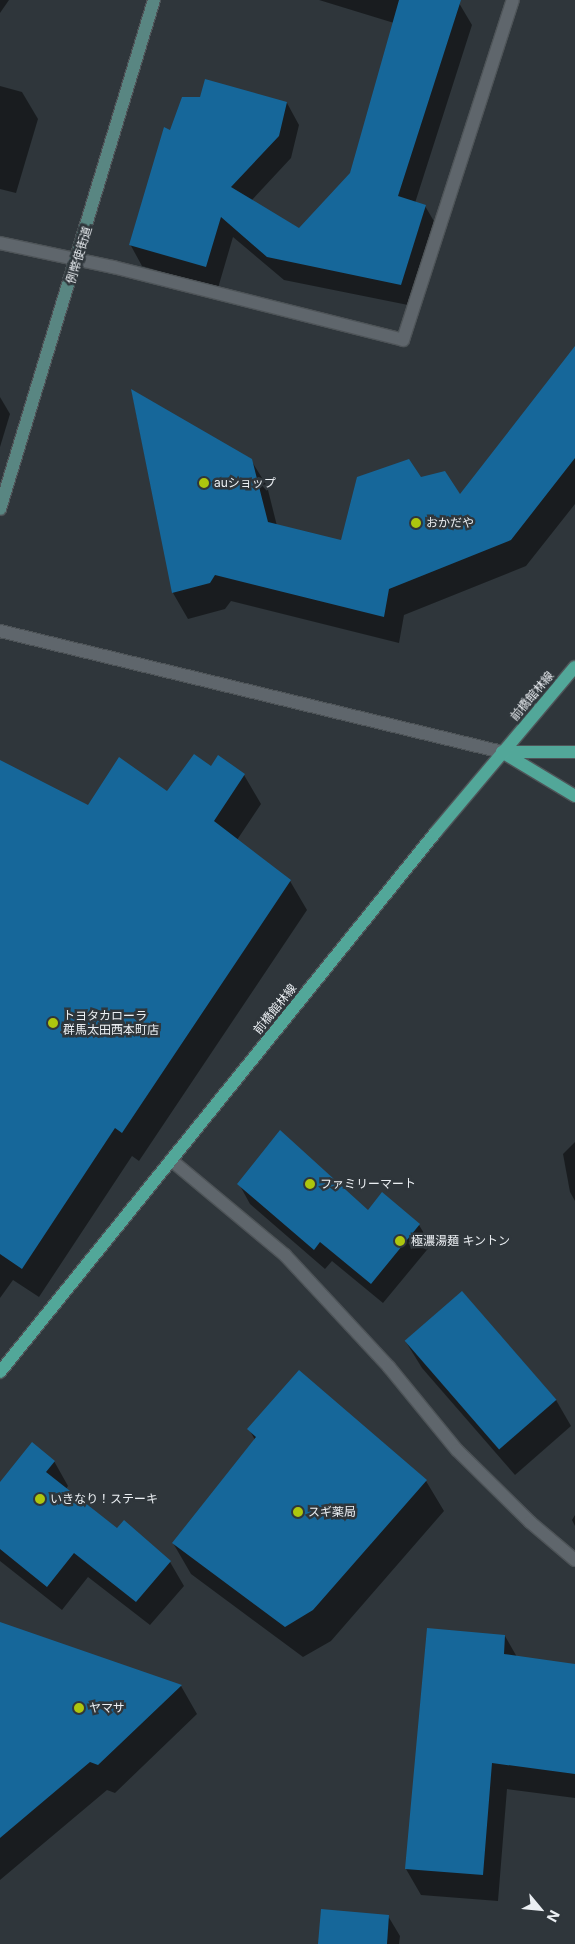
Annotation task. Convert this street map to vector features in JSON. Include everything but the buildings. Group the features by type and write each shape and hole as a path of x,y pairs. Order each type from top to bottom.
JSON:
{"main road":[{"name":"例幣使街道","path":"0,509 78,259 154,0"},
{"name":"前橋館林線","path":"0,1372 502,752 575,667"},
{"path":"502,752 575,752"},
{"path":"502,752 575,796"}],"street":[{"path":"0,244 78,259 403,340 513,0"},
{"path":"0,631 502,752"},
{"path":"171,1160 285,1255 389,1368 457,1450 530,1522 575,1560"}],"place":[{"name":"auショップ","path":"204,483"},
{"name":"おかだや","path":"416,523"},
{"name":"トヨタカローラ 群馬太田西本町店","path":"53,1023"},
{"name":"ファミリーマート","path":"310,1184"},
{"name":"極濃湯麺 キントン","path":"400,1241"},
{"name":"いきなり！ステーキ","path":"40,1499"},
{"name":"スギ薬局","path":"298,1512"},
{"name":"ヤマサ","path":"79,1708"}]}
